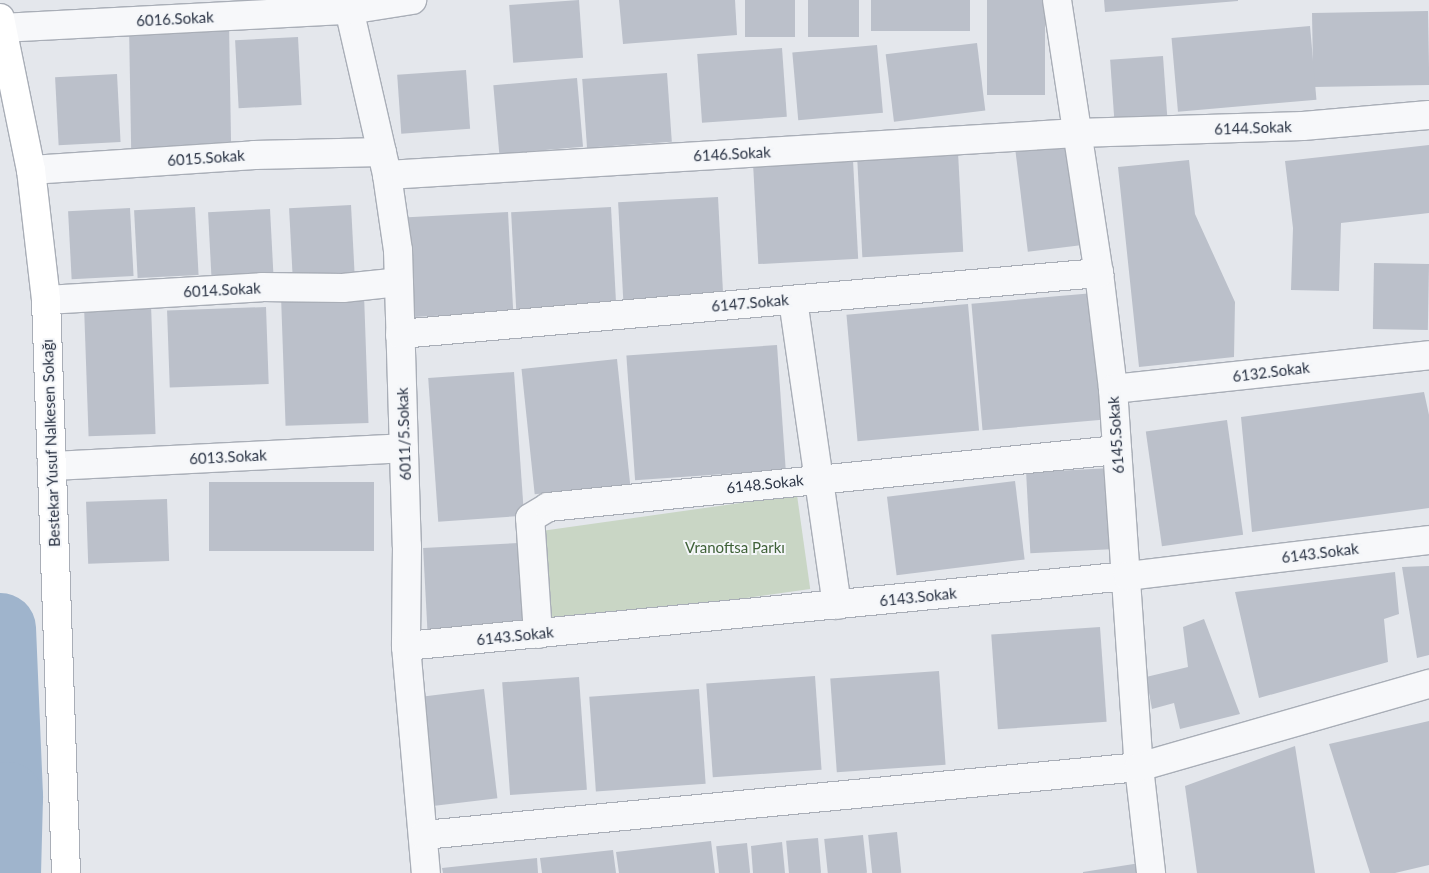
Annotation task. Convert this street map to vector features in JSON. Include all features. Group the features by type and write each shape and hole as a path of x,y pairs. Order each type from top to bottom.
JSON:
{"main road":[{"name":"Bestekar Yusuf Nalkesen Sokağı","path":"1,23 31,170 46,300 66,873"}],"street":[{"name":"6016.Sokak","path":"1,23 412,0"},
{"name":"6145.Sokak","path":"1057,0 1099,273 1113,389 1128,576 1139,767 1151,873"},
{"name":"6011/5.Sokak","path":"348,5 385,163 399,282 404,448 406,646 426,873"},
{"name":"6144.Sokak","path":"1077,133 1303,126 1429,116"},
{"name":"6146.Sokak","path":"385,163 1077,133"},
{"name":"6015.Sokak","path":"31,170 254,155 385,163"},
{"name":"6147.Sokak","path":"400,334 1099,273"},
{"name":"6014.Sokak","path":"46,300 262,287 343,288 399,282"},
{"path":"793,300 837,605"},
{"name":"6132.Sokak","path":"1113,389 1429,355"},
{"name":"6013.Sokak","path":"52,466 404,448"},
{"name":"6148.Sokak","path":"538,634 530,518 548,507 819,478 1117,450"},
{"name":"6143.Sokak","path":"406,646 1128,576 1429,540"},
{"path":"424,835 1139,767 1429,684"}],"green space":[{"name":"Vranoftsa Parkı","path":"797,495 810,589 553,625 540,531"}],"building":[{"path":"579,0 583,58 513,63 509,5"},
{"path":"619,0 735,0 737,35 623,44"},
{"path":"745,0 795,0 795,37 745,37"},
{"path":"808,0 859,0 859,37 808,37"},
{"path":"871,0 970,0 970,31 871,31"},
{"path":"987,0 1045,0 1045,95 987,95"},
{"path":"1104,0 1238,0 1238,1 1105,12"},
{"path":"1428,11 1429,85 1313,87 1312,13"},
{"path":"229,24 231,148 131,150 129,26"},
{"path":"1310,26 1316,100 1178,112 1172,38"},
{"path":"298,37 302,105 239,108 235,40"},
{"path":"977,43 985,110 894,122 886,54"},
{"path":"877,45 883,113 798,120 792,52"},
{"path":"782,48 787,117 702,123 697,54"},
{"path":"1163,56 1167,116 1114,120 1110,60"},
{"path":"466,70 470,129 401,134 397,75"},
{"path":"667,73 672,142 587,148 582,79"},
{"path":"117,74 121,142 59,145 55,77"},
{"path":"577,78 583,147 499,154 493,85"},
{"path":"1068,144 1080,245 1028,252 1015,150"},
{"path":"1429,145 1429,213 1341,223 1339,291 1291,290 1293,228 1285,161"},
{"path":"958,152 963,252 862,257 857,157"},
{"path":"853,160 858,259 758,264 753,165"},
{"path":"1189,160 1195,214 1235,302 1234,357 1139,367 1118,167"},
{"path":"718,197 723,297 623,302 618,202"},
{"path":"351,205 355,273 293,276 289,208"},
{"path":"195,207 199,275 138,278 134,210"},
{"path":"611,207 616,307 516,312 511,212"},
{"path":"130,208 134,276 72,279 68,211"},
{"path":"270,209 274,276 212,279 208,212"},
{"path":"508,212 513,312 413,317 408,217"},
{"path":"1374,263 1429,264 1428,330 1373,329"},
{"path":"1094,293 1105,420 983,430 971,304"},
{"path":"364,294 369,423 286,426 281,297"},
{"path":"151,304 156,434 89,436 84,306"},
{"path":"968,304 979,431 858,441 846,315"},
{"path":"266,307 269,384 170,387 167,310"},
{"path":"777,345 786,470 635,480 626,356"},
{"path":"617,359 630,484 535,494 522,369"},
{"path":"514,372 524,516 438,522 428,378"},
{"path":"1424,392 1429,415 1429,508 1252,532 1241,417"},
{"path":"1227,420 1243,535 1162,546 1146,431"},
{"path":"1111,468 1115,549 1030,553 1026,472"},
{"path":"1015,481 1025,559 897,575 887,497"},
{"path":"209,482 374,482 374,551 209,551"},
{"path":"167,499 169,561 88,564 86,502"},
{"path":"519,543 523,628 428,633 423,548"},
{"path":"1429,566 1429,655 1417,658 1402,567"},
{"path":"1395,572 1399,614 1384,619 1388,662 1259,698 1235,592"},
{"path":"1204,619 1240,714 1180,729 1174,703 1152,709 1146,677 1188,667 1183,627"},
{"path":"1100,627 1107,722 998,729 991,635"},
{"path":"939,671 946,765 837,772 830,679"},
{"path":"815,676 822,770 713,777 706,684"},
{"path":"579,677 587,790 510,795 502,682"},
{"path":"484,689 497,798 435,806 421,697"},
{"path":"699,689 706,784 596,791 589,697"},
{"path":"1429,721 1429,865 1395,873 1370,873 1329,744"},
{"path":"1295,746 1315,873 1197,873 1185,786"},
{"path":"897,832 901,873 872,873 868,835"},
{"path":"863,835 867,873 828,873 824,839"},
{"path":"818,838 821,873 789,873 786,841"},
{"path":"711,841 715,873 619,873 616,852"},
{"path":"782,842 785,873 753,873 751,846"},
{"path":"747,843 750,873 719,873 716,846"},
{"path":"613,850 616,873 542,873 540,858"},
{"path":"537,858 538,873 443,873 442,868"},
{"path":"1140,863 1141,873 1083,873 1083,872"}],"waterway":[{"path":"0,628 7,797 5,873"}]}
